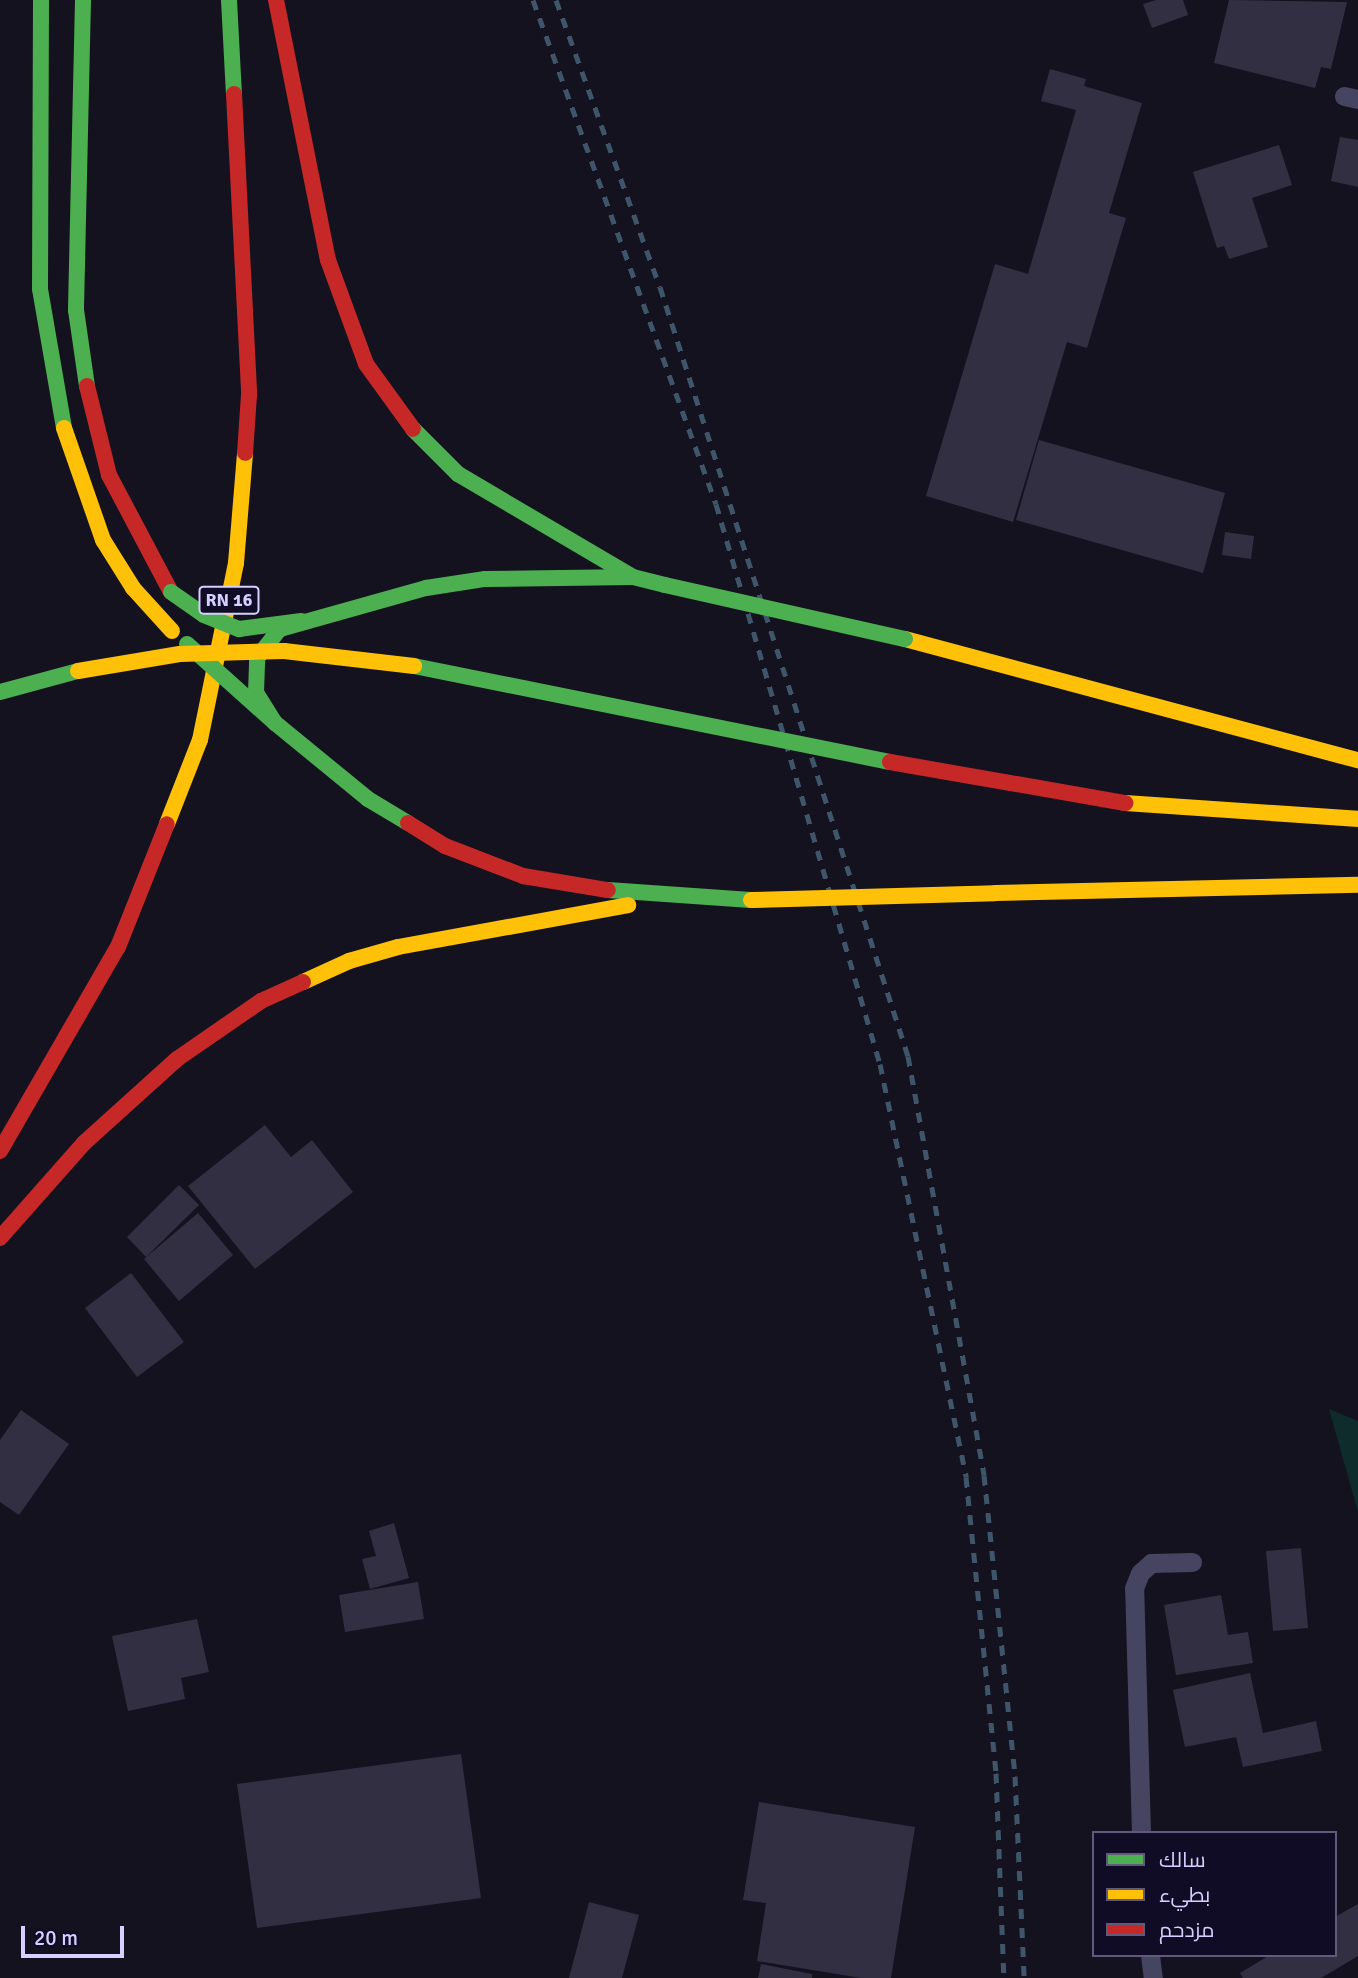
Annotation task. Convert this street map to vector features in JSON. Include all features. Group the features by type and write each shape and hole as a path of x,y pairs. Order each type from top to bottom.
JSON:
{"highway":[{"path":"41,0 40,289 67,447 103,540 133,588 172,631 275,723 368,799 445,846 523,876 672,897 751,900 1358,885"},
{"path":"83,0 76,310 89,396 109,475 143,546 171,592 204,615 239,629 301,621"},
{"name":"RN 16","path":"0,1151 118,947 200,740 236,563 249,395 229,0"},
{"path":"276,0 328,260 366,364 405,421 458,474 633,577"},
{"path":"275,723 256,693 257,658 280,629 426,588 485,579 633,577 905,639 1358,760"},
{"path":"0,692 78,671 180,654 310,654 387,661 835,752 1125,803 1358,819"},
{"path":"0,1238 84,1143 177,1059 272,995 349,961 398,947 672,897"}],"lane":[{"path":"1141,1831 1134,1588 1140,1573 1151,1563 1192,1562"},
{"path":"1150,1957 1153,1978"}],"green space":[{"path":"1329,1409 1358,1421 1358,1512"}],"building":[{"path":"1156,0 1183,0 1188,15 1152,28 1143,4"},
{"path":"1229,0 1347,2 1331,69 1321,67 1315,88 1214,63"},
{"path":"1050,69 1086,79 1084,86 1142,103 1109,213 1126,218 1087,348 1067,342 1013,522 926,496 995,264 1028,274 1076,110 1041,101"},
{"path":"1340,137 1358,140 1358,187 1331,181"},
{"path":"1279,145 1292,185 1252,198 1268,247 1229,259 1224,246 1217,248 1193,172"},
{"path":"1039,440 1225,493 1203,573 1016,520"},
{"path":"1225,532 1254,536 1251,559 1222,555"},
{"path":"265,1125 291,1157 312,1140 353,1192 255,1269 188,1186"},
{"path":"179,1185 199,1205 146,1257 127,1237"},
{"path":"198,1213 233,1255 179,1301 144,1259"},
{"path":"131,1273 184,1342 137,1377 85,1308"},
{"path":"21,1410 69,1444 19,1515 0,1502 0,1440"},
{"path":"394,1523 409,1578 370,1589 362,1559 376,1556 369,1531"},
{"path":"1301,1548 1308,1628 1273,1631 1266,1551"},
{"path":"418,1582 424,1619 345,1632 339,1595"},
{"path":"1221,1595 1228,1635 1248,1632 1253,1663 1176,1675 1164,1605"},
{"path":"197,1619 209,1672 181,1678 185,1699 128,1711 112,1636"},
{"path":"1250,1673 1263,1733 1316,1721 1322,1751 1243,1767 1236,1737 1185,1747 1173,1690"},
{"path":"461,1754 481,1898 257,1928 237,1784"},
{"path":"759,1802 915,1827 891,1978 861,1978 757,1961 766,1903 743,1900"},
{"path":"589,1902 639,1915 622,1978 569,1978"},
{"path":"1358,1904 1358,1956 1321,1978 1243,1978 1240,1973 1267,1957 1337,1957 1337,1916"},
{"path":"761,1964 812,1974 812,1978 758,1978"}],"railway":[{"path":"533,0 716,504 880,1064 966,1477 996,1773 1004,1978"},
{"path":"556,0 660,287 908,1056 984,1475 1015,1776 1024,1978"}],"traffic: fast":[{"path":"41,0 40,289 64,428"},
{"path":"83,0 76,310 87,386"},
{"path":"229,0 234,94"},
{"path":"413,429 458,474 631,576"},
{"path":"408,823 368,799 275,723 256,693 257,658 280,629 426,588 485,579 633,577 665,585"},
{"path":"665,585 905,639"},
{"path":"171,592 204,615 239,629 301,621"},
{"path":"187,644 275,723"},
{"path":"414,666 890,762"},
{"path":"0,692 78,671"},
{"path":"608,890 751,900"}],"traffic: slow":[{"path":"64,428 103,540 133,588 172,631"},
{"path":"167,824 200,740 236,563 245,453"},
{"path":"905,639 1358,760"},
{"path":"78,671 180,654 284,651 414,666"},
{"path":"1125,803 1358,819"},
{"path":"995,893 1358,885"},
{"path":"751,900 995,893"},
{"path":"303,982 349,961 398,947 628,905"}],"traffic: jam":[{"path":"276,0 328,260 366,364 413,429"},
{"path":"234,94 249,395 245,453"},
{"path":"87,386 109,475 171,592"},
{"path":"890,762 1125,803"},
{"path":"408,823 445,846 523,876 608,890"},
{"path":"0,1151 118,947 167,824"},
{"path":"0,1238 84,1143 177,1059 261,1001 303,982"}]}
